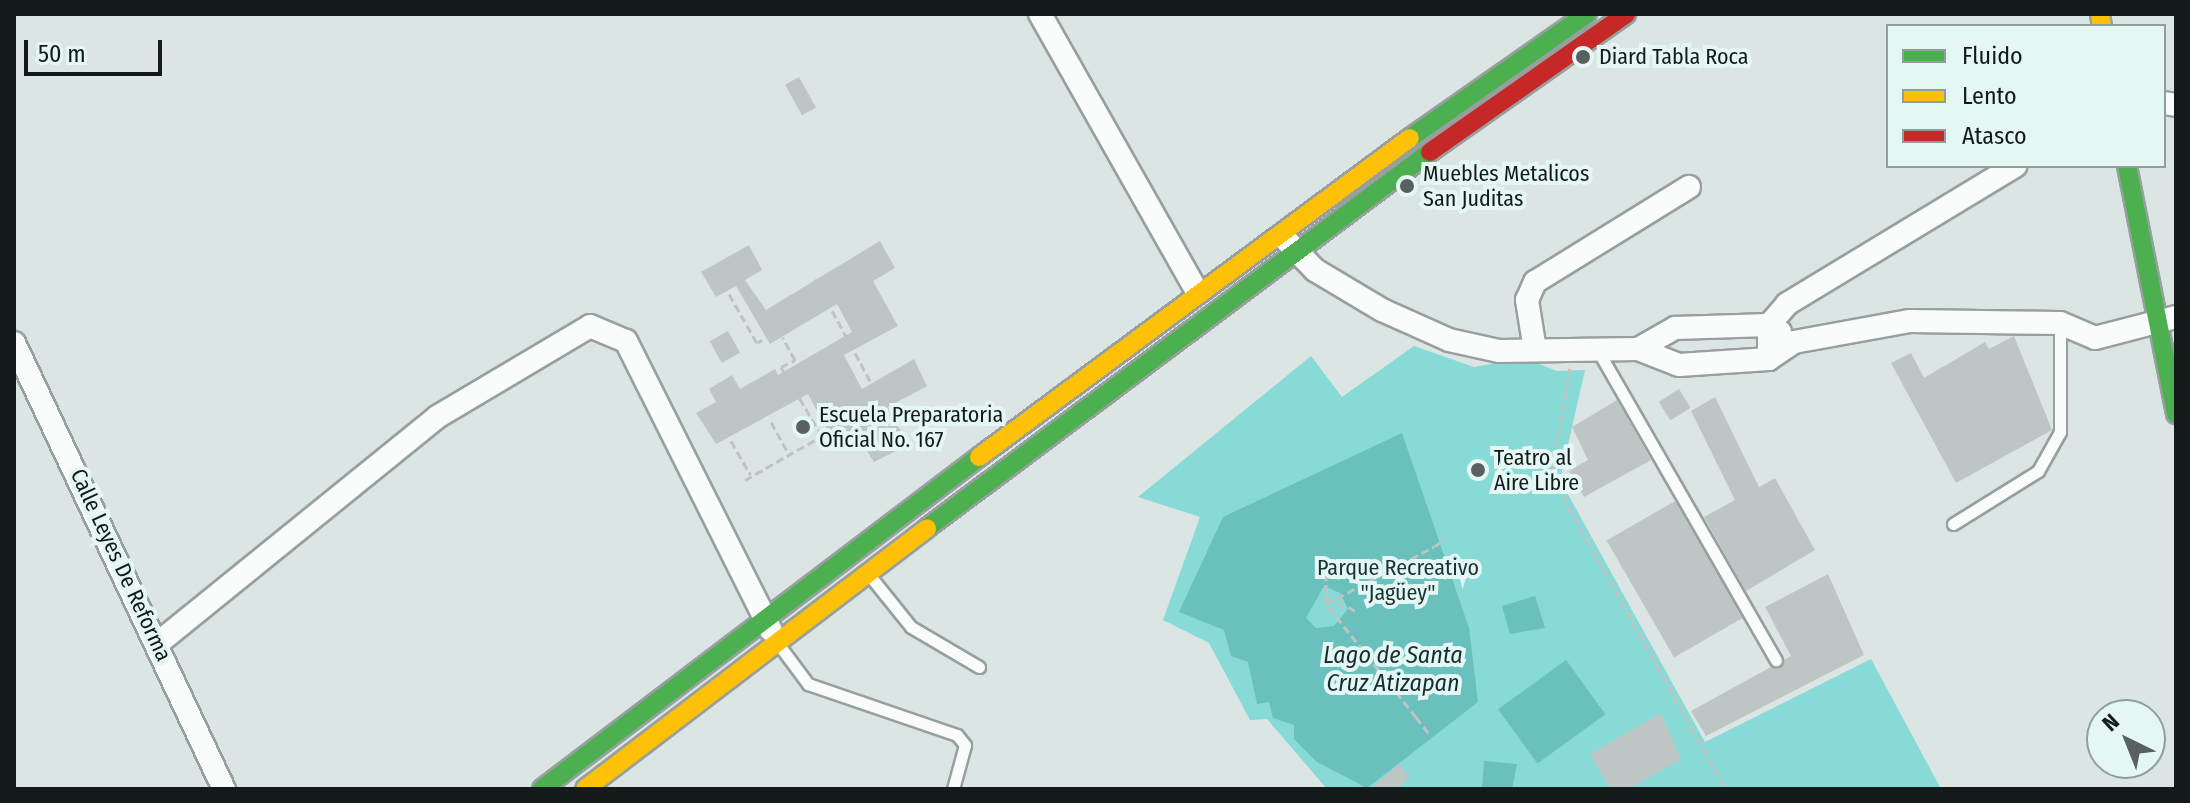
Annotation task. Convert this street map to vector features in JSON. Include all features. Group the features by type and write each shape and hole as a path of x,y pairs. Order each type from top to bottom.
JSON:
{"main road":[{"path":"585,789 777,641 869,576 1293,248 1626,14"},
{"path":"542,789 763,615 1278,230 1575,17"},
{"path":"2128,168 2166,320 2176,414"}],"street":[{"path":"1040,14 1197,291"},
{"path":"1769,359 1769,325 1787,304 2012,168"},
{"path":"1535,350 1527,300 1535,282 1689,187"},
{"path":"1278,230 1293,248 1336,285 1449,340 1535,350 1638,349 1679,365 1769,359 1794,342 1910,321 2060,323 2095,338 2166,320"},
{"path":"1638,349 1675,328 1769,325 1794,342"},
{"path":"157,644 437,417 590,326 626,341 777,641"},
{"name":"Calle Leyes De Reforma","path":"14,343 224,789"}],"lane":[{"path":"1953,524 2038,471 2060,432 2060,323"},
{"path":"1597,349 1776,660"},
{"path":"869,576 911,627 979,667"},
{"path":"777,641 808,684 957,735 965,745 953,789"}],"path":[{"path":"815,279 882,403"},
{"path":"729,294 757,343 762,340"},
{"path":"745,480 822,436 781,367 795,360 782,337"},
{"path":"1574,350 1551,475 1726,789"},
{"path":"771,422 789,454"},
{"path":"731,441 751,475"},
{"path":"1326,604 1446,538"},
{"path":"1326,574 1326,604 1431,736"},
{"path":"1326,597 1358,612"}],"green space":[{"name":"Parque Recreativo \"Jagüey\"","path":"1414,346 1474,367 1524,358 1557,371 1585,370 1560,480 1705,742 1871,659 1941,789 1327,789 1267,719 1250,720 1209,643 1163,620 1200,517 1138,497 1311,356 1342,397"}],"water":[{"name":"Lago de Santa Cruz Atizapan","path":"1402,433 1469,628 1478,702 1367,788 1317,762 1294,739 1294,725 1273,718 1269,702 1257,704 1248,662 1231,656 1224,630 1179,612 1223,517","holes":["1324,586 1340,593 1348,609 1334,626 1316,628 1306,618"]},
{"path":"1535,596 1545,628 1510,634 1502,606"},
{"path":"1566,660 1605,714 1537,764 1498,709"},
{"path":"1484,761 1517,764 1512,789 1482,789"}],"building":[{"path":"799,77 816,108 802,115 785,85"},
{"path":"880,241 895,268 873,281 898,326 844,355 862,389 914,359 927,386 888,407 908,445 874,462 857,435 836,446 808,394 716,444 696,413 716,402 709,389 732,375 740,389 775,369 778,375 852,332 837,304 770,344 736,286 716,297 701,272 749,245 762,270 745,280 766,310"},
{"path":"728,331 740,353 722,363 710,341"},
{"path":"2014,336 2052,430 1956,483 1891,363 1911,353 1924,378 1985,342 1989,349"},
{"path":"1679,389 1691,408 1670,420 1659,402"},
{"path":"1715,397 1759,487 1775,478 1815,550 1746,591 1704,517 1735,500 1691,411"},
{"path":"1617,400 1651,460 1584,497 1569,471 1588,460 1572,427"},
{"path":"1675,501 1742,618 1674,657 1607,540"},
{"path":"1828,574 1864,655 1706,736 1691,711 1791,656 1765,607"},
{"path":"1661,713 1681,759 1628,789 1610,789 1590,754"},
{"path":"1399,764 1410,777 1397,789 1370,789"}],"traffic: fast":[{"path":"1410,138 1587,14"},
{"path":"927,528 1430,152"},
{"path":"2127,168 2176,414"},
{"path":"542,789 979,457"}],"traffic: slow":[{"path":"2100,14 2102,24"},
{"path":"979,457 1410,138"},
{"path":"585,789 927,528"}],"traffic: jam":[{"path":"1430,152 1626,14"}],"place":[{"name":"Diard Tabla Roca","path":"1583,57"},
{"name":"Muebles Metalicos San Juditas","path":"1407,186"},
{"name":"Escuela Preparatoria Oficial No. 167","path":"803,427"},
{"name":"Teatro al Aire Libre","path":"1478,470"}]}
